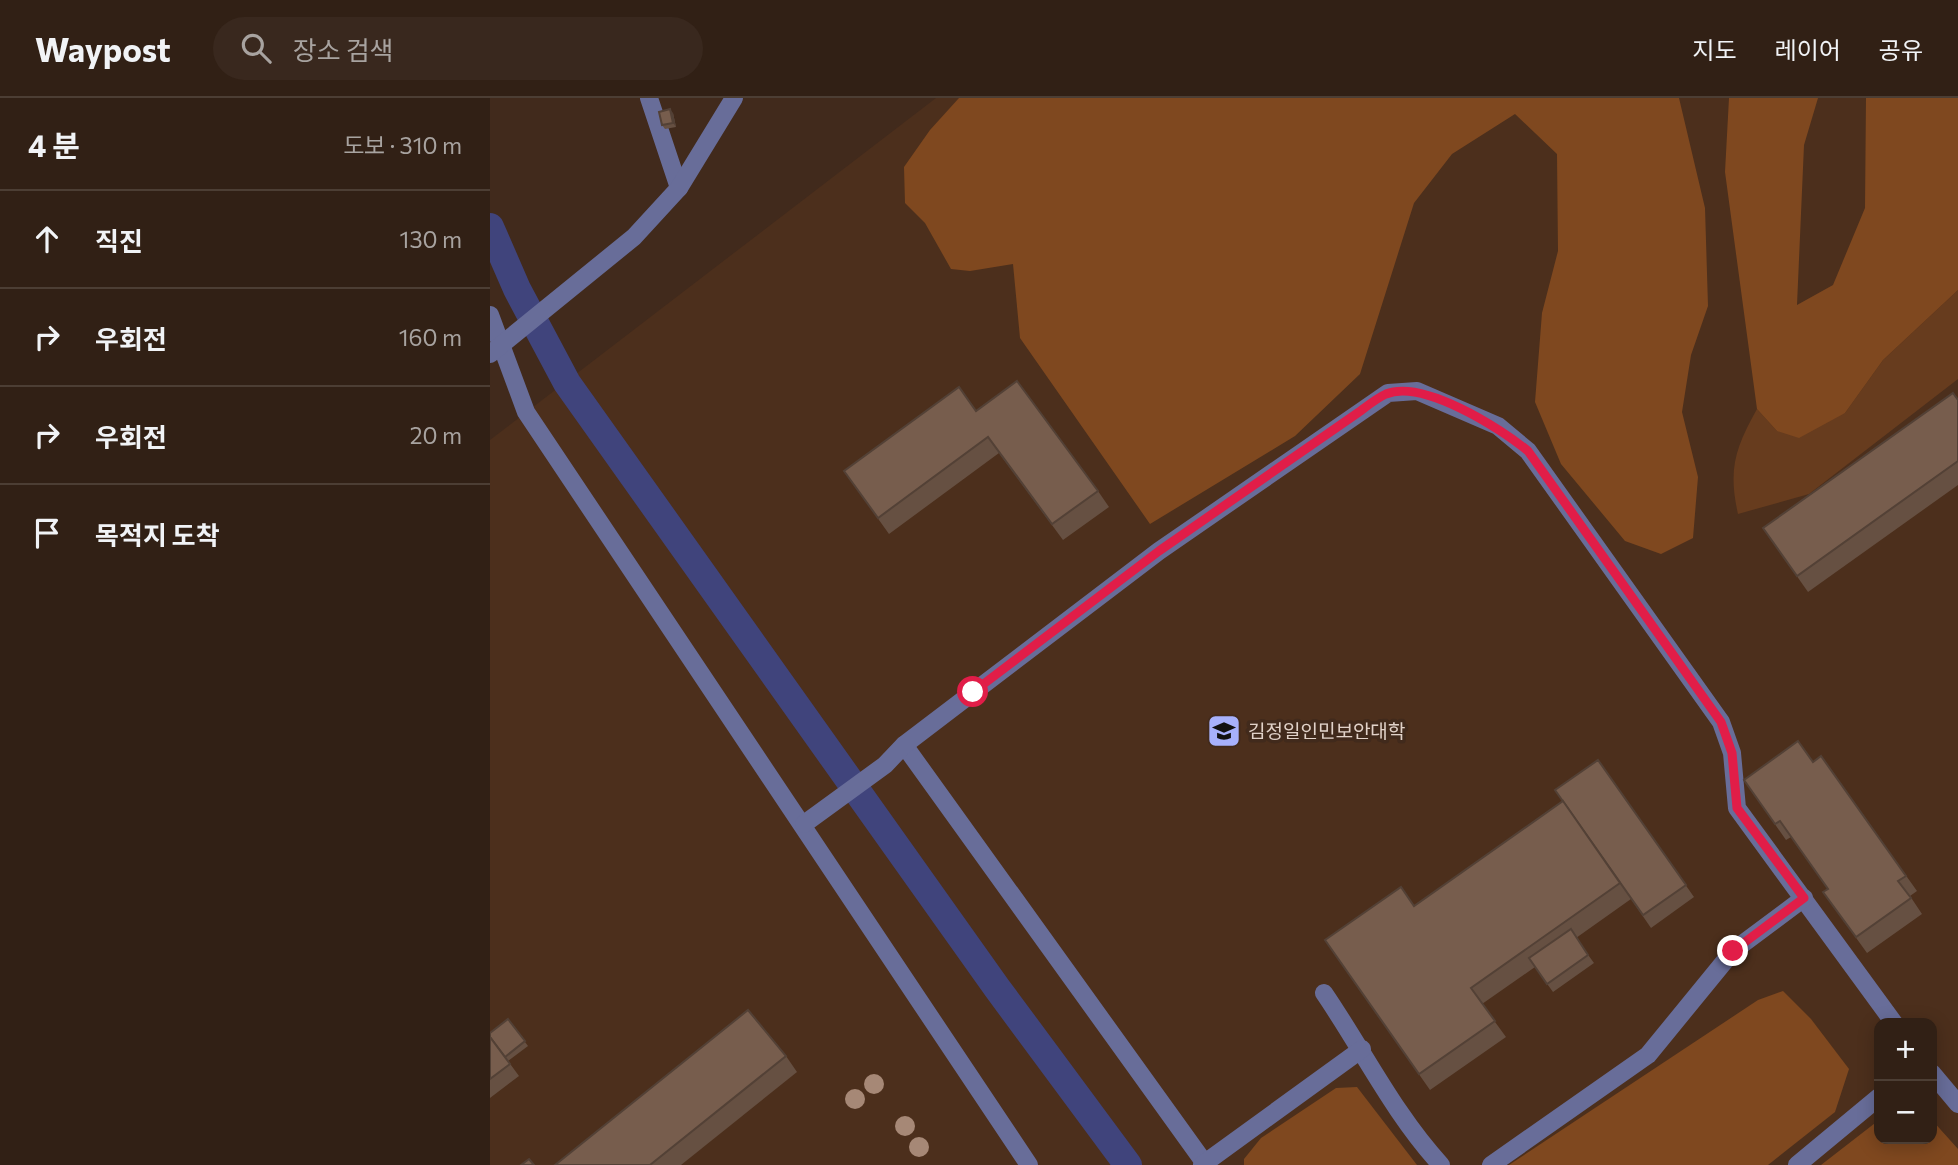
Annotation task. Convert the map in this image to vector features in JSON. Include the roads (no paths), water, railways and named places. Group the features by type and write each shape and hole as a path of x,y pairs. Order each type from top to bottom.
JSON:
{"street":[{"path":"649,98 679,188"},
{"path":"496,349 523,330 634,237 679,188 734,98"},
{"path":"490,314 496,349 526,412 804,824 1029,1165"},
{"path":"804,824 885,765 904,745 1159,551 1388,393 1417,391 1498,426 1528,451 1721,722 1732,753 1737,808 1890,1018"},
{"path":"904,745 1204,1164 1362,1049"},
{"path":"1491,1165 1648,1055 1733,951 1804,898"},
{"path":"1324,993 1362,1049 1397,1109 1441,1165"},
{"path":"1937,1079 1958,1104"},
{"path":"1797,1165 1874,1101"}],"waterway":[{"path":"490,227 517,289 567,383 997,988 1128,1165"}],"place":[{"name":"김정일인민보안대학","path":"1224,731"}]}
